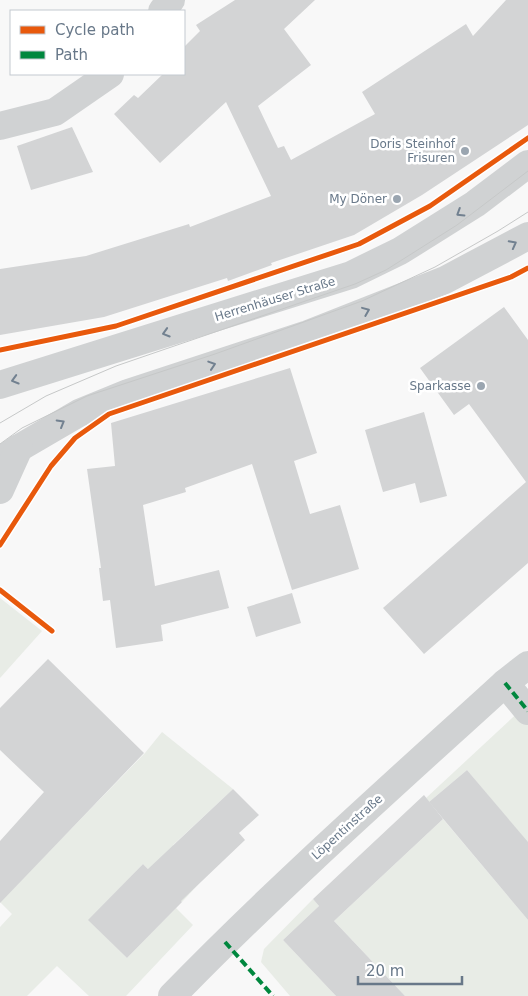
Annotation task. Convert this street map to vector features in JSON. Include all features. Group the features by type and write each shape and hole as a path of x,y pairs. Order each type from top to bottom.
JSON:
{"street":[{"path":"163,10 171,0"},
{"path":"0,126 55,112 109,75"},
{"name":"Herrenhäuser Straße","path":"0,385 351,275 400,251 475,204 528,164"},
{"path":"0,490 9,454 79,413 128,393 326,327 445,280 528,236"},
{"name":"Löpentinstraße","path":"172,996 320,851 528,665"},
{"path":"505,684 528,711"}],"shaded area":[{"path":"0,598 42,631 0,678"},
{"path":"524,707 528,711 528,843 467,770 429,802 426,798"},
{"path":"162,732 233,789 173,845 204,878 182,902 143,864 89,920 127,958 176,908 193,925 126,996 89,996 57,966 27,996 0,996 0,927 12,914 0,902 145,753"},
{"path":"443,819 528,920 528,996 405,996 334,921"},
{"path":"313,899 319,906 283,940 336,996 290,996 261,962 264,949"}],"building":[{"path":"235,0 315,0 284,29 311,65 258,106 278,148 284,146 291,160 375,114 362,92 466,24 473,36 506,0 528,0 528,125 422,195 354,235 271,263 272,265 228,281 227,278 104,317 0,335 0,269 86,256 189,224 190,227 271,196 226,102 160,163 114,114 134,95 138,98 162,75 185,75 185,46 200,31 196,25"},
{"path":"72,127 93,172 31,190 17,146"},
{"path":"504,307 528,340 528,563 424,654 383,608 526,482 469,404 454,415 420,368"},
{"path":"290,368 317,453 294,461 310,514 340,505 359,569 292,590 252,464 185,488 186,492 143,505 155,586 219,570 229,608 161,625 163,641 116,648 110,600 103,601 99,568 101,568 87,469 115,466 111,423"},
{"path":"424,412 447,496 420,503 415,483 383,492 365,430"},
{"path":"292,593 301,623 256,637 247,607"},
{"path":"48,659 144,753 0,903 0,841 44,792 0,750 0,708"},
{"path":"467,770 528,842 528,920 429,802"},
{"path":"233,789 259,815 239,833 245,840 181,901 127,958 88,920 143,864 148,869"},
{"path":"424,795 443,819 334,921 405,996 336,996 283,940 319,906 313,899"}],"tram line":[{"path":"0,423 46,396 116,366 355,284 386,270 457,225 528,171"},
{"path":"0,444 22,428 87,396 215,354 362,301 435,267 528,212"}],"marked path":[{"path":"505,683 528,711"},
{"path":"225,942 273,996"}],"cycle path":[{"path":"0,350 116,326 359,244 430,206 528,138"},
{"path":"0,545 51,466 75,438 109,414 511,277 528,268"},
{"path":"0,590 52,631"}],"place":[{"name":"Doris Steinhof Frisuren","path":"465,151"},
{"name":"My Döner","path":"397,199"},
{"name":"Sparkasse","path":"481,386"}]}
